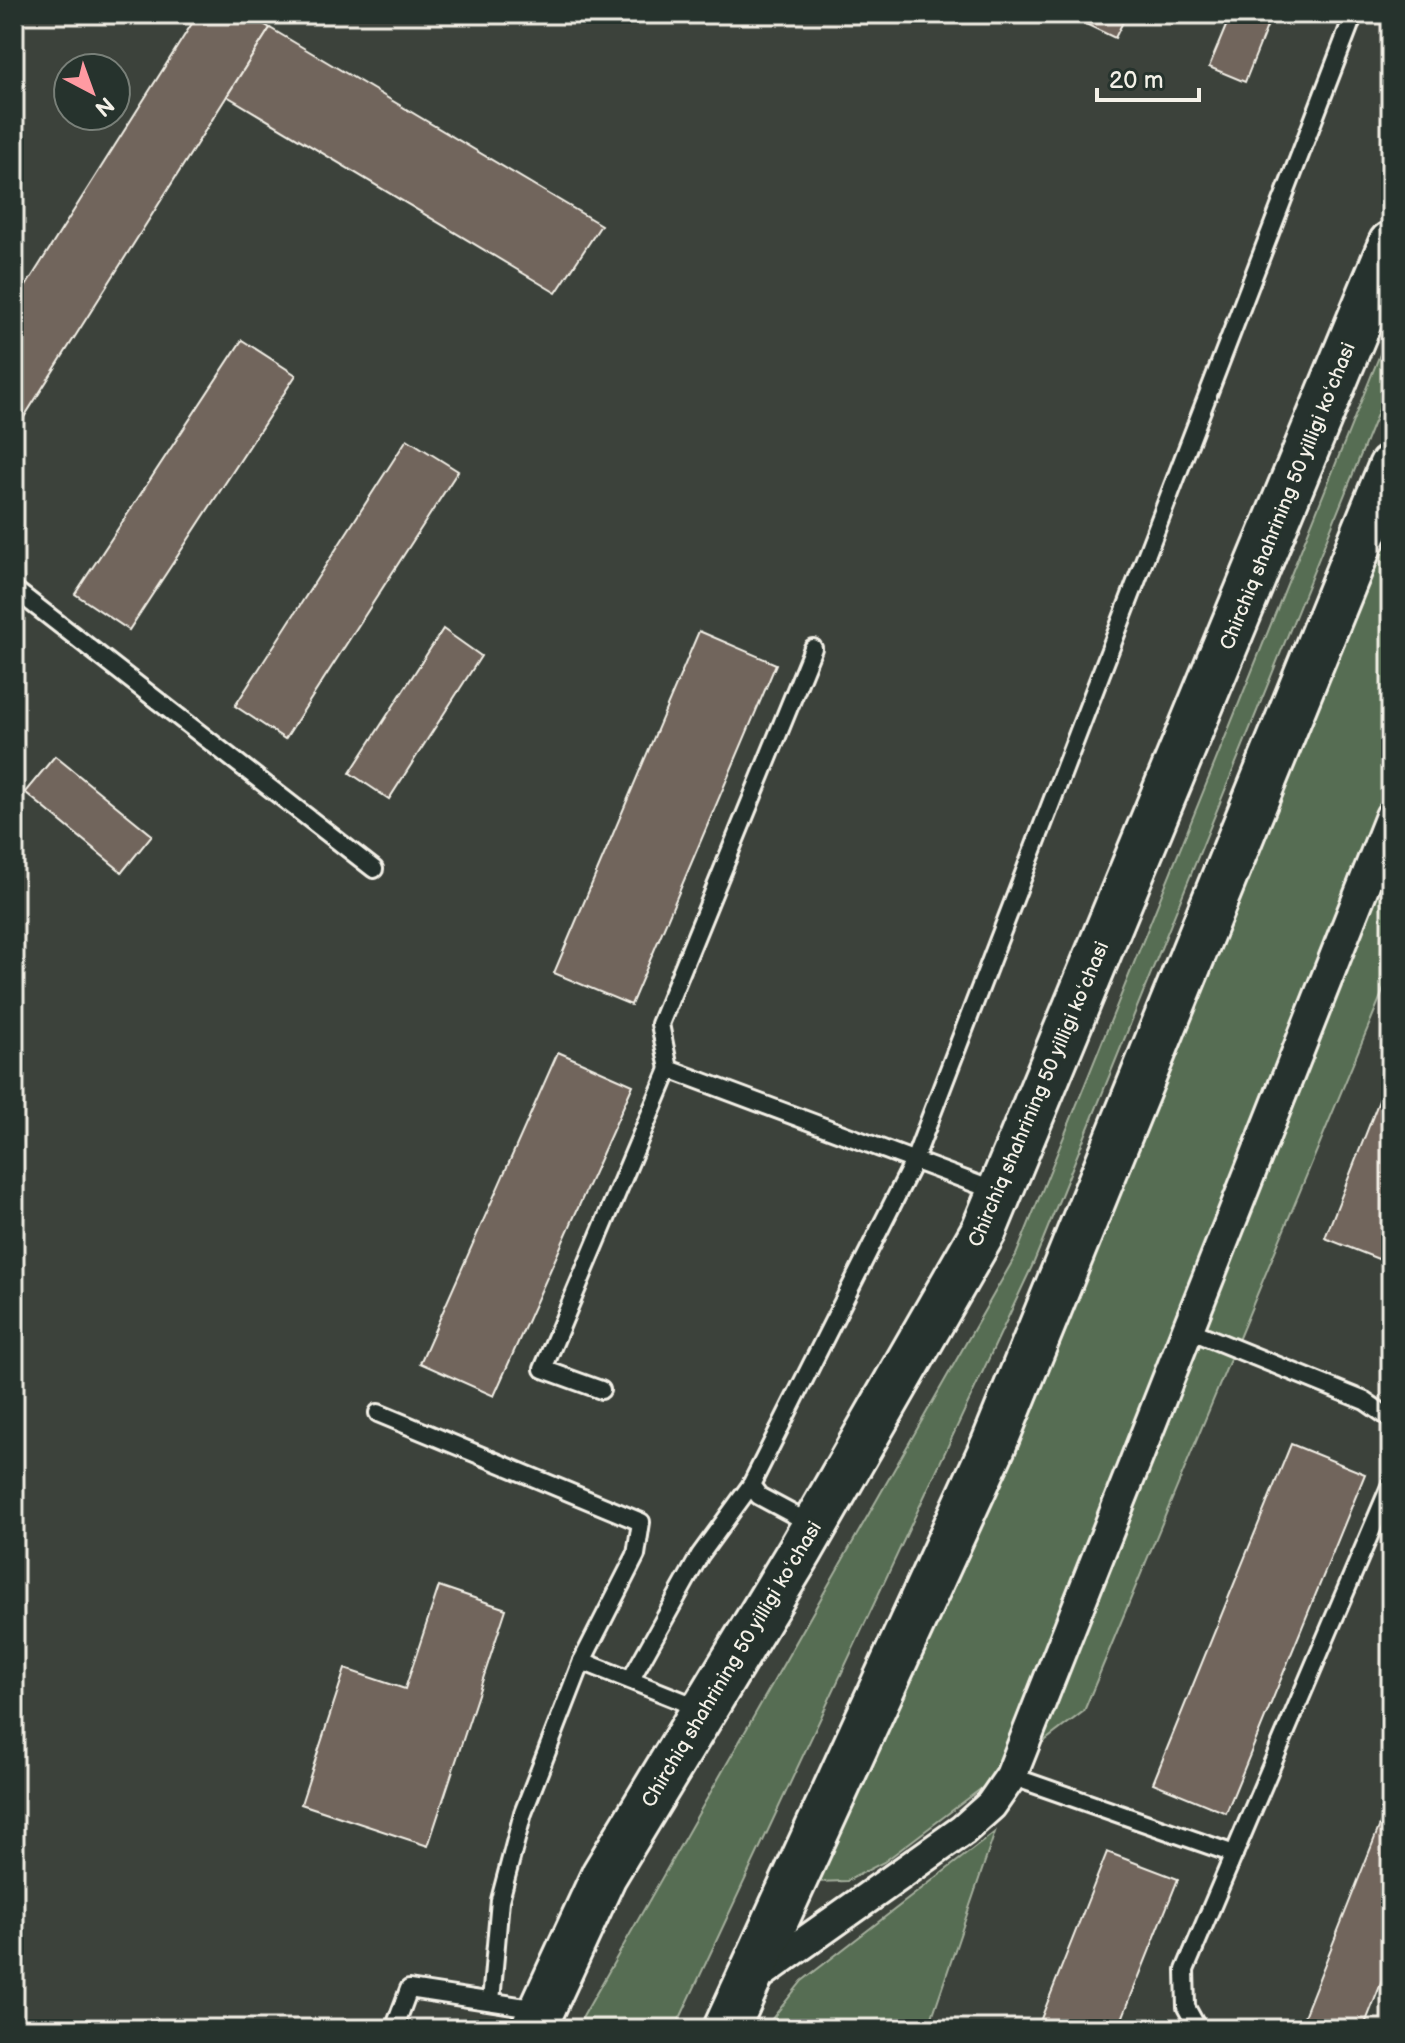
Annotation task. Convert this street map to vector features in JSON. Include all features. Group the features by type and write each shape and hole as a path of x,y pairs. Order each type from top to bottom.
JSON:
{"main road":[{"name":"Chirchiq shahrining 50 yilligi koʻchasi","path":"538,2019 604,1875 815,1526 984,1230 1391,244"},
{"path":"726,2029 993,1446 1391,467"}],"street":[{"path":"746,1984 963,1830 991,1805 1011,1776 1391,816"}],"lane":[{"path":"631,1679 700,1555 751,1485 913,1163 1354,14"},
{"path":"14,589 374,869"},
{"path":"601,1390 543,1369 669,1069 660,1024 813,648"},
{"path":"669,1069 913,1163 999,1192"},
{"path":"1187,1329 1365,1401 1391,1419"},
{"path":"378,1413 641,1522 636,1555 582,1661 519,1827 500,1900 491,2001"},
{"path":"1198,2029 1186,2007 1185,1970 1391,1484"},
{"path":"751,1485 759,1496 815,1526"},
{"path":"582,1661 704,1710"},
{"path":"1011,1776 1234,1854"},
{"path":"394,2029 409,1989 491,2001 538,2019"}],"green space":[{"path":"1391,327 1391,380 1034,1262 675,2029 576,2029 1016,1255"},
{"path":"1391,505 1391,972 1084,1711 884,1862 847,1881 815,1882"},
{"path":"995,1832 928,2029 764,2029 802,1981"}],"building":[{"path":"198,14 247,14 270,28 14,433 14,305 123,132 132,132 132,118"},
{"path":"1065,14 1127,14 1115,38"},
{"path":"1231,14 1272,14 1245,82 1209,67"},
{"path":"270,28 601,225 556,293 227,96"},
{"path":"242,340 296,375 129,630 75,594"},
{"path":"407,439 458,471 285,739 235,706"},
{"path":"443,629 481,656 389,799 350,773"},
{"path":"699,631 776,664 631,1005 554,973"},
{"path":"55,756 152,835 122,872 25,792"},
{"path":"558,1052 633,1085 494,1396 420,1363"},
{"path":"1391,1075 1391,1264 1325,1238"},
{"path":"1291,1444 1365,1474 1226,1813 1153,1783"},
{"path":"439,1586 506,1609 428,1846 301,1804 345,1669 405,1689"},
{"path":"1391,1797 1391,1958 1363,2029 1299,2029"},
{"path":"1107,1852 1178,1879 1118,2029 1037,2029"}]}
